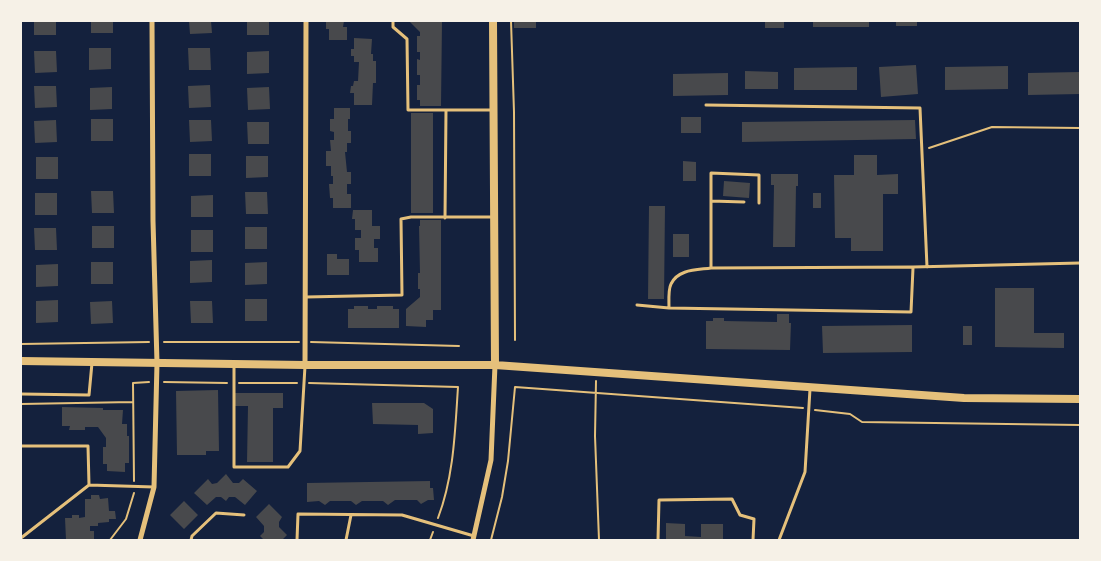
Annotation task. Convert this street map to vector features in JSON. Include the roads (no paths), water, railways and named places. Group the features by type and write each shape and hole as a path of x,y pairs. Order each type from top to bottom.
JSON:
{"street":[{"path":"140,540 154,487 157,363 153,220 152,21"},
{"path":"305,365 306,21"},
{"path":"474,538 491,460 495,365 493,21"},
{"path":"21,361 305,365 495,365 964,398 1080,399"}],"lane":[{"path":"393,21 393,27 407,39 408,110 494,110"},
{"path":"706,105 920,108 927,267"},
{"path":"445,218 446,110"},
{"path":"711,268 711,173 759,175 759,203"},
{"path":"711,201 744,202"},
{"path":"306,297 402,295 401,219 411,217 495,217"},
{"path":"669,308 670,284 677,276 686,271 711,268 927,267 1080,263"},
{"path":"637,306 912,312 912,267"},
{"path":"21,394 90,395 92,362"},
{"path":"234,364 234,467 288,467 300,451 305,365"},
{"path":"779,540 805,472 810,388"},
{"path":"21,446 88,446 89,485"},
{"path":"21,538 89,485 154,487"},
{"path":"658,540 659,500 732,499 740,515 754,520 753,540"},
{"path":"191,540 192,536 216,513 244,515"},
{"path":"297,540 298,514 402,515 474,538"},
{"path":"346,540 351,515"}]}
